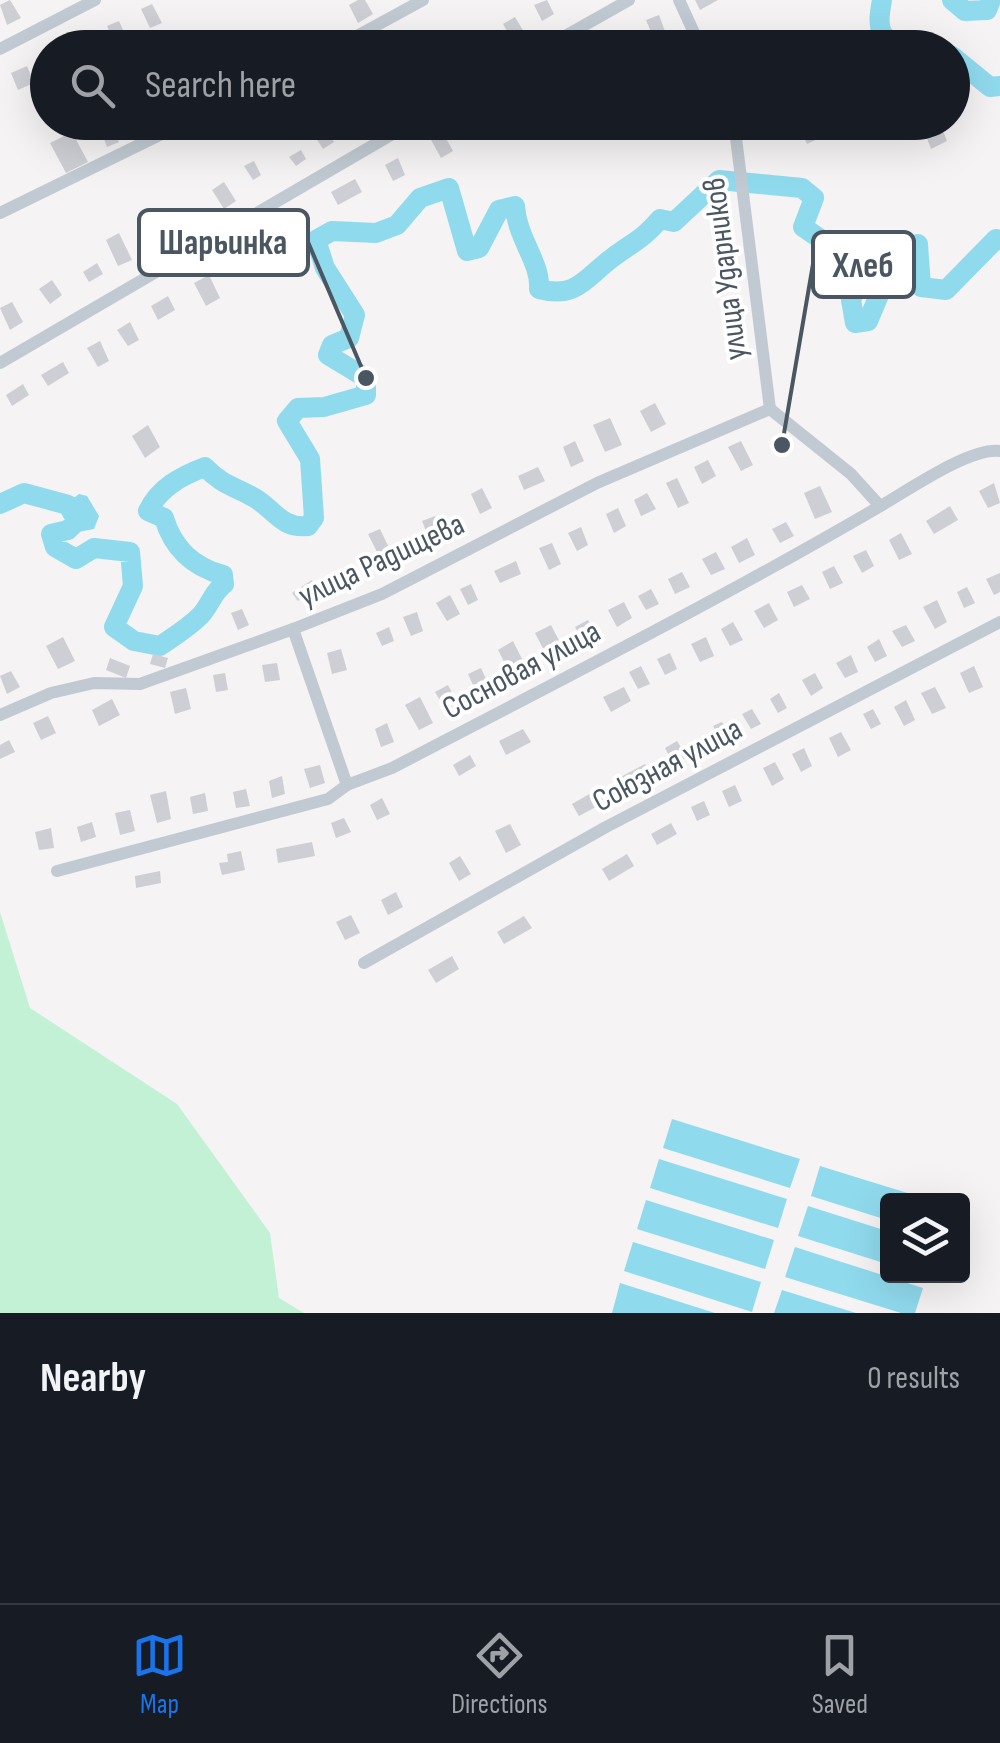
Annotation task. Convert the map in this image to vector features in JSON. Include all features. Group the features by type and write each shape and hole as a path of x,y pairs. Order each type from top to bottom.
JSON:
{"street":[{"path":"37,30 95,0"},
{"path":"368,30 422,0"},
{"path":"576,30 628,0"},
{"path":"679,0 692,30"},
{"path":"0,49 30,34"},
{"path":"0,213 149,140"},
{"path":"0,363 382,140"},
{"name":"улица Ударников","path":"738,140 739,174 770,408"},
{"path":"770,408 851,474 880,506"},
{"name":"улица Радищева","path":"0,715 94,683 140,684 292,630 382,594 597,483 770,408"},
{"name":"Сосновая улица","path":"57,870 293,812 328,799 347,785 392,768 782,564 984,450 1000,451"},
{"name":"Союзная улица","path":"364,963 606,827 855,694 1000,622"},
{"path":"292,630 347,785"}],"green space":[{"path":"0,912 30,1008 177,1104 270,1233 279,1298 304,1313 0,1313"}],"water":[{"path":"79,494 87,496 99,516 94,529 72,533 69,522 76,520 70,501"},
{"path":"672,1119 800,1159 790,1188 663,1148"},
{"path":"659,1159 787,1199 778,1228 650,1188"},
{"path":"820,1166 907,1193 880,1193 880,1218 811,1196"},
{"path":"646,1200 774,1240 765,1269 637,1229"},
{"path":"808,1206 880,1229 880,1262 798,1236"},
{"path":"633,1242 761,1282 752,1312 624,1271"},
{"path":"795,1247 880,1274 880,1283 907,1283 923,1288 915,1313 901,1313 785,1277"},
{"path":"620,1283 715,1313 612,1313"},
{"path":"782,1290 856,1313 774,1313"}],"building":[{"path":"10,0 21,18 7,25 0,5"},
{"path":"365,0 373,14 358,23 349,5"},
{"path":"547,0 554,14 542,21 534,5"},
{"path":"695,0 718,0 700,10"},
{"path":"152,4 162,23 150,28 141,9"},
{"path":"659,15 665,30 650,30 646,20"},
{"path":"515,17 523,30 506,30 503,24"},
{"path":"119,21 123,30 109,30 107,26"},
{"path":"27,66 30,85 18,90 11,73"},
{"path":"76,140 88,162 66,173 50,143"},
{"path":"317,140 333,140 334,142 323,149"},
{"path":"431,140 447,140 453,151 441,158"},
{"path":"928,140 947,140 947,141 931,149"},
{"path":"301,150 306,159 296,166 289,157"},
{"path":"398,158 405,175 393,181 385,165"},
{"path":"254,161 261,175 253,180 244,166"},
{"path":"355,179 362,192 338,205 331,192"},
{"path":"224,182 236,201 224,209 212,190"},
{"path":"183,208 194,227 183,234 171,215"},
{"path":"119,233 132,260 118,266 106,240"},
{"path":"97,263 103,274 89,282 83,272"},
{"path":"209,275 220,298 206,306 194,283"},
{"path":"52,280 62,295 50,304 39,289"},
{"path":"168,296 175,310 158,320 151,306"},
{"path":"12,302 23,322 10,330 0,308"},
{"path":"130,322 139,340 128,346 117,330"},
{"path":"100,341 109,361 98,367 87,348"},
{"path":"63,362 69,373 48,386 41,375"},
{"path":"23,384 29,395 12,406 6,395"},
{"path":"655,403 666,424 651,432 640,411"},
{"path":"610,418 622,445 605,452 593,425"},
{"path":"148,425 160,447 145,458 132,436"},
{"path":"781,437 791,446 784,454 774,445"},
{"path":"575,441 584,461 571,467 563,447"},
{"path":"741,441 753,465 741,471 728,447"},
{"path":"708,460 716,476 702,484 694,467"},
{"path":"538,467 545,481 524,490 518,476"},
{"path":"677,478 689,503 678,508 666,483"},
{"path":"994,483 1000,503 988,508 979,491"},
{"path":"820,486 832,512 815,519 804,493"},
{"path":"482,488 492,508 480,514 471,494"},
{"path":"647,493 656,509 641,516 634,500"},
{"path":"950,506 958,520 934,534 926,521"},
{"path":"618,508 626,526 614,533 606,514"},
{"path":"435,516 442,533 429,538 422,521"},
{"path":"786,522 794,536 780,543 772,529"},
{"path":"581,527 588,545 577,551 568,533"},
{"path":"380,529 391,552 380,558 368,534"},
{"path":"901,533 912,554 899,560 889,540"},
{"path":"747,538 755,555 739,563 731,547"},
{"path":"552,543 561,564 549,570 539,548"},
{"path":"866,550 874,566 862,573 853,556"},
{"path":"716,552 725,569 711,575 702,559"},
{"path":"516,561 521,574 500,583 494,571"},
{"path":"834,566 843,583 830,589 822,572"},
{"path":"682,572 690,587 675,594 668,579"},
{"path":"1000,573 1000,592 994,595 986,579"},
{"path":"312,580 318,589 298,601 292,593"},
{"path":"471,584 478,600 468,605 460,589"},
{"path":"802,585 810,599 794,607 787,592"},
{"path":"967,587 975,603 964,608 957,592"},
{"path":"651,589 659,604 646,610 638,596"},
{"path":"450,595 460,614 447,621 436,603"},
{"path":"937,600 947,622 935,629 923,607"},
{"path":"624,602 632,618 617,627 608,610"},
{"path":"769,603 778,620 764,628 754,611"},
{"path":"242,609 249,625 238,630 231,613"},
{"path":"417,612 423,631 411,636 403,617"},
{"path":"588,620 597,637 584,644 575,627"},
{"path":"733,622 743,640 730,646 721,629"},
{"path":"551,625 565,652 549,660 535,633"},
{"path":"906,625 915,641 902,647 892,631"},
{"path":"389,627 394,641 382,646 376,633"},
{"path":"63,637 75,661 58,669 46,646"},
{"path":"706,637 714,656 700,662 691,644"},
{"path":"879,639 887,656 875,662 867,647"},
{"path":"513,641 528,671 513,679 498,650"},
{"path":"341,649 347,670 332,674 327,653"},
{"path":"670,653 677,669 665,675 657,659"},
{"path":"153,654 168,658 165,668 150,664"},
{"path":"851,655 858,672 845,678 836,663"},
{"path":"110,658 130,666 126,678 106,670"},
{"path":"277,663 280,680 265,682 262,665"},
{"path":"641,666 650,684 638,689 629,672"},
{"path":"974,666 983,687 969,693 960,673"},
{"path":"481,668 491,690 478,696 468,674"},
{"path":"11,671 20,687 7,694 0,676"},
{"path":"225,673 228,690 216,692 213,675"},
{"path":"815,673 823,688 811,696 802,680"},
{"path":"448,685 461,710 450,716 435,692"},
{"path":"624,687 631,701 611,712 603,697"},
{"path":"935,687 946,708 932,714 921,693"},
{"path":"186,688 191,709 175,714 170,692"},
{"path":"779,693 787,708 778,713 770,699"},
{"path":"420,697 433,723 419,730 405,705"},
{"path":"112,699 120,715 99,726 92,710"},
{"path":"906,700 915,720 904,726 894,707"},
{"path":"752,709 761,724 751,729 742,714"},
{"path":"873,709 881,724 871,729 863,714"},
{"path":"48,716 56,733 41,740 33,723"},
{"path":"722,722 732,737 722,742 713,726"},
{"path":"387,723 394,742 381,747 375,729"},
{"path":"523,729 531,742 506,755 499,741"},
{"path":"841,732 851,750 838,757 829,738"},
{"path":"9,740 15,752 0,759 0,745"},
{"path":"677,741 687,757 674,765 665,748"},
{"path":"804,748 812,766 801,772 792,754"},
{"path":"470,755 476,766 459,776 453,765"},
{"path":"775,762 784,779 772,786 763,768"},
{"path":"645,764 652,777 622,793 615,780"},
{"path":"320,765 325,783 310,788 304,769"},
{"path":"282,776 285,794 272,798 269,781"},
{"path":"735,785 742,801 729,807 722,791"},
{"path":"600,788 607,801 579,816 572,804"},
{"path":"246,789 250,806 236,808 233,792"},
{"path":"166,791 171,819 157,823 150,795"},
{"path":"205,793 208,811 193,814 190,797"},
{"path":"382,798 390,814 377,820 370,805"},
{"path":"704,801 710,815 697,821 691,807"},
{"path":"130,810 135,831 120,835 115,813"},
{"path":"344,818 351,832 336,838 331,823"},
{"path":"92,822 96,837 81,842 77,827"},
{"path":"671,823 677,834 657,845 651,834"},
{"path":"510,824 521,845 506,853 495,831"},
{"path":"51,828 54,848 39,850 35,832"},
{"path":"312,842 315,856 278,863 276,849"},
{"path":"241,851 245,870 222,875 219,863 228,862 227,854"},
{"path":"627,854 634,866 609,881 602,869"},
{"path":"460,856 471,874 459,881 449,863"},
{"path":"160,871 161,883 136,888 135,876"},
{"path":"396,892 403,907 388,915 381,900"},
{"path":"351,915 360,933 345,940 336,922"},
{"path":"524,916 532,928 504,944 497,932"},
{"path":"452,956 459,969 436,983 428,970"}],"waterway":[{"path":"881,30 882,0"},
{"path":"952,0 965,11 987,10 991,0"},
{"path":"970,71 990,87 1000,86"},
{"path":"0,504 24,493 68,505 77,521 68,530 51,534 55,547 76,559 94,548 130,552 133,586 114,627 134,641 160,646 180,632 203,612 224,584 223,575 186,555 164,518 148,511 172,484 205,467 284,521 308,526 314,518 310,459 287,421 298,408 324,407 366,395 366,378 328,355 332,345 349,338 355,315 325,268 316,240 332,231 376,233 397,225 420,198 449,188 467,251 479,248 499,210 515,206 539,289 552,291 580,285 660,219 674,222 719,180 802,188 814,198 803,227 848,258 861,277 851,300 855,323 868,321 896,255 918,244 921,287 946,290 996,239 1000,240"}],"place":[{"name":"Шарьинка","path":"366,378"},
{"name":"Хлеб","path":"782,445"}]}
